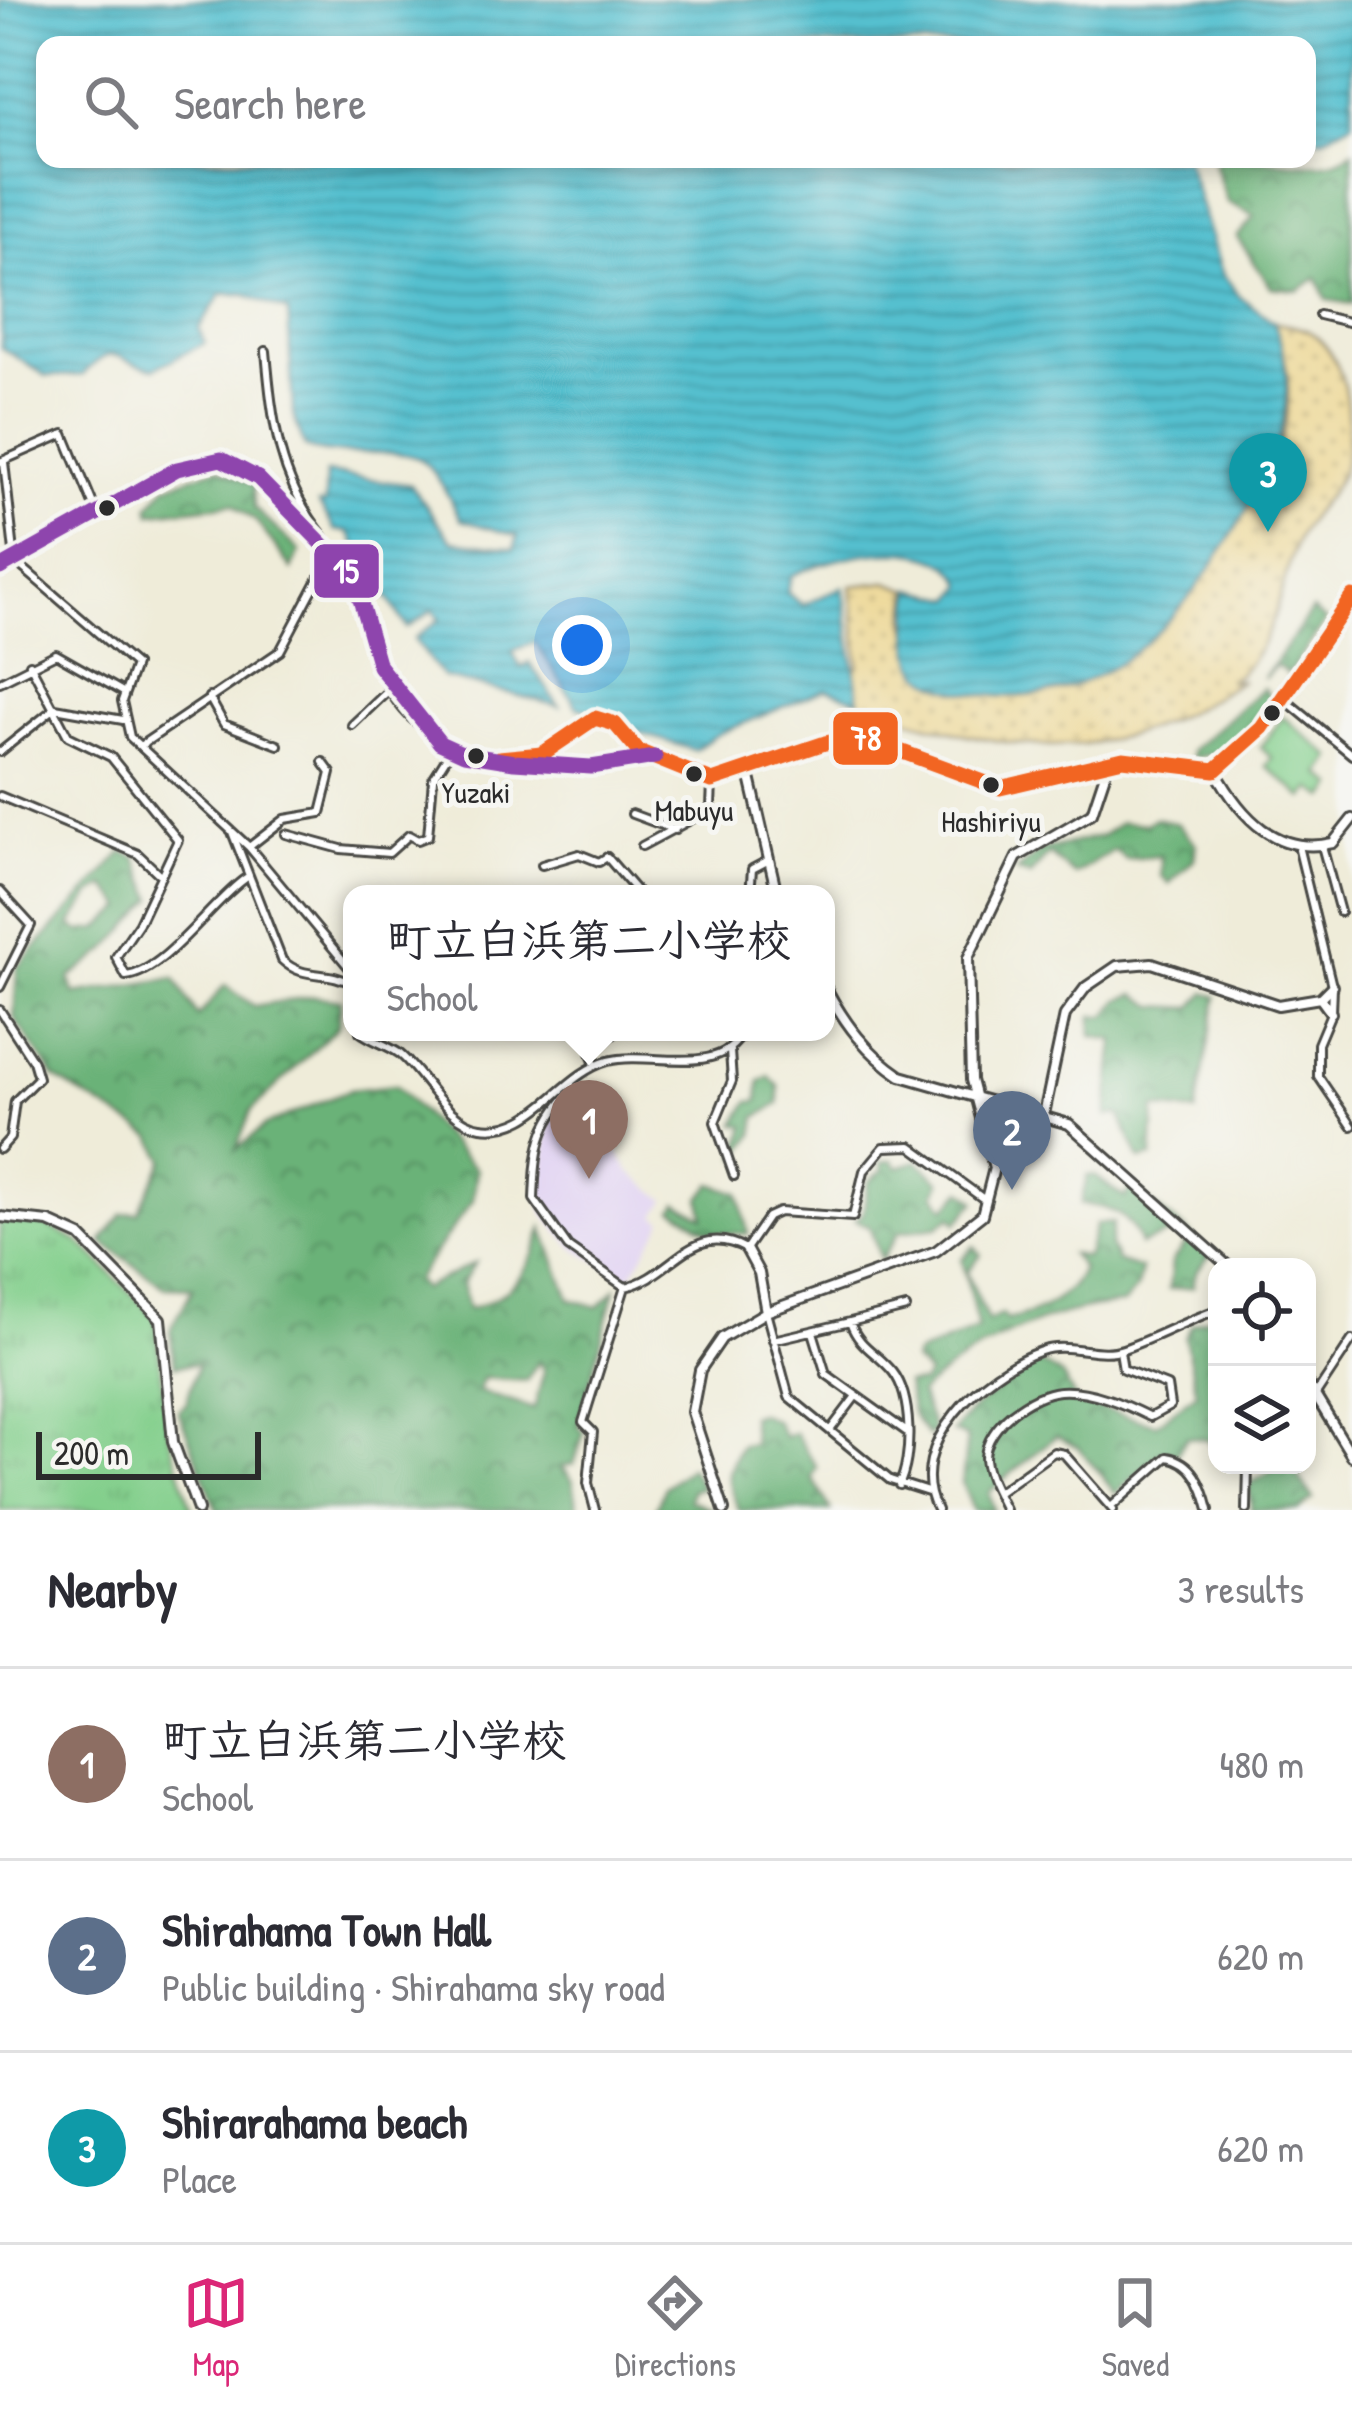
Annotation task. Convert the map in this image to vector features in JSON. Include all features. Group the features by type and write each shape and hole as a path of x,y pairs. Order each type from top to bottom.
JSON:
{"main road":[{"path":"0,568 177,469 221,459 258,478 357,589 372,649 392,688 434,739 452,749 499,758 592,767"},
{"path":"499,758 542,754 595,718 610,720 638,751 712,781 749,773 844,738 871,740 1000,788 1109,760 1215,770 1248,743 1352,597"},
{"path":"629,762 655,757"}],"street":[{"path":"1319,315 1352,323"},
{"path":"139,746 280,651 330,555 331,544 304,512 285,473 266,351"},
{"path":"97,514 64,434 2,462 15,561 135,665 123,692 124,720 139,746 231,828 343,960"},
{"path":"0,682 56,654 123,692"},
{"path":"30,664 68,736 111,758 178,840 158,873 139,923 116,957 125,976 175,945 225,892 246,878"},
{"path":"352,725 392,688"},
{"path":"209,697 224,724 278,745"},
{"path":"1283,698 1352,755"},
{"path":"0,752 56,708 124,720"},
{"path":"286,834 341,849 389,853 410,835 418,840 428,836 433,779 452,749"},
{"path":"726,1510 694,1423 696,1382 722,1338 766,1312 952,1244 988,1202 992,1150 969,1059 973,943 1017,857 1092,813 1109,760"},
{"path":"249,847 285,819 321,813 331,773 323,762"},
{"path":"1215,770 1265,831 1299,850 1340,838 1352,819"},
{"path":"749,773 776,885"},
{"path":"642,846 711,806 712,781"},
{"path":"0,796 138,854 158,873"},
{"path":"0,812 13,804"},
{"path":"632,814 676,830"},
{"path":"231,828 246,878 282,959 295,972 343,979"},
{"path":"1322,846 1340,912"},
{"path":"1299,850 1332,986 1331,1013 1318,1044 1318,1076 1338,1113 1352,1126"},
{"path":"542,865 579,854 599,862 607,857 631,885"},
{"path":"751,885 752,869 769,860"},
{"path":"0,891 31,925 0,987"},
{"path":"1044,1114 1065,1015 1086,987 1117,966 1152,963 1268,1004 1320,998 1332,986"},
{"path":"1320,998 1331,1013"},
{"path":"835,1003 854,1034 901,1076 1044,1114 1084,1134 1219,1258"},
{"path":"0,1010 38,1078 15,1101 10,1138 0,1149"},
{"path":"377,1041 397,1052 458,1116 479,1127 515,1124 595,1066 623,1059 706,1058 730,1051"},
{"path":"595,1066 591,1052 605,1041"},
{"path":"734,1176 715,1122 732,1081 730,1051 737,1041"},
{"path":"571,1083 572,1090 550,1111 543,1128 534,1199 568,1247 625,1287"},
{"path":"746,1249 768,1216 778,1212 853,1217 871,1157 898,1144 911,1146 988,1202"},
{"path":"0,1217 50,1222 80,1236 161,1319 173,1442 198,1510"},
{"path":"625,1287 649,1278 699,1241 725,1239 746,1249 759,1273 789,1397 899,1485 928,1492"},
{"path":"595,1510 588,1483 593,1432 583,1421 625,1287"},
{"path":"773,1340 906,1308"},
{"path":"937,1510 928,1492 941,1435 951,1415 978,1390 1040,1351 1120,1351 1208,1314"},
{"path":"850,1322 857,1342 895,1374 908,1432 899,1485"},
{"path":"813,1332 824,1371 908,1432"},
{"path":"1316,1394 1352,1340"},
{"path":"1005,1510 985,1456 993,1433 1044,1396 1059,1391 1115,1400 1150,1417 1169,1406 1167,1386 1123,1369 1120,1351"},
{"path":"831,1430 856,1396"},
{"path":"1316,1398 1352,1456"},
{"path":"998,1493 1054,1452 1064,1454 1112,1509 1167,1456 1176,1457 1202,1481 1209,1510"},
{"path":"1247,1510 1248,1474"}],"shaded area":[{"path":"579,1091 631,1173 666,1200 656,1215 664,1220 629,1279 574,1248 545,1216 539,1196 549,1124"}],"green space":[{"path":"1352,151 1352,304 1327,300 1317,278 1298,290 1271,287 1237,237 1255,216 1227,202 1216,168 1316,168 1316,164 1340,159"},
{"path":"217,468 253,485 254,508 300,551 292,569 257,522 233,504 151,513 149,506 166,486"},
{"path":"1312,610 1326,621 1288,674 1276,665 1263,679"},
{"path":"1263,688 1271,699 1229,751 1192,758 1191,751"},
{"path":"1283,717 1332,757 1321,774 1335,786 1326,798 1312,788 1304,798 1266,766 1272,758 1260,747"},
{"path":"1155,818 1178,824 1196,844 1194,859 1169,884 1161,876 1161,856 1126,859 1114,850 1075,875 1049,854 1030,875 1017,871 1042,850 1102,836 1121,822 1146,824"},
{"path":"123,852 136,857 154,899 107,950 70,978 74,994 175,978 198,1017 225,985 254,1006 314,996 341,1000 338,1026 251,1111 236,1150 266,1125 350,1090 395,1085 477,1170 473,1200 416,1279 422,1289 475,1263 462,1283 468,1309 495,1298 525,1269 543,1228 570,1299 598,1307 615,1290 578,1426 584,1432 574,1464 562,1466 573,1481 578,1510 217,1510 178,1410 186,1404 198,1364 175,1366 170,1331 193,1288 165,1287 102,1242 122,1214 138,1212 164,1160 153,1137 55,1078 14,1018 17,968","holes":["106,886 124,908 98,929 78,931 71,925 91,895","539,1361 544,1372 534,1409 478,1391 483,1378 526,1381"]},
{"path":"1206,992 1217,997 1196,1112 1155,1108 1152,1157 1140,1160 1119,1114 1107,1116 1115,1040 1092,1036 1093,1016 1107,1016 1119,1000 1136,994 1155,1006 1192,1008"},
{"path":"769,1076 779,1086 779,1104 757,1117 754,1135 737,1159 746,1126 736,1124 749,1102 758,1101 760,1081"},
{"path":"893,1160 898,1167 918,1161 941,1182 935,1194 946,1208 963,1190 976,1201 957,1223 952,1216 937,1227 899,1232 881,1260 869,1226 855,1220 863,1214 868,1182 883,1170 882,1162"},
{"path":"1094,1175 1125,1198 1130,1187 1183,1228 1140,1245 1131,1226 1118,1214 1081,1204 1087,1176"},
{"path":"712,1184 739,1193 748,1234 710,1232 674,1209 678,1203 704,1217 701,1198"},
{"path":"0,1221 45,1225 79,1242 155,1317 169,1435 192,1510 0,1510"},
{"path":"1113,1223 1110,1246 1117,1261 1141,1269 1137,1288 1123,1304 1068,1313 1014,1332 941,1375 920,1393 934,1431 928,1436 913,1416 906,1384 922,1383 928,1374 913,1361 915,1355 978,1329 962,1259 974,1246 981,1254 967,1272 988,1321 1003,1314 1006,1320 1017,1318 1041,1309 1070,1288 1082,1268 1071,1254 1086,1257 1096,1224"},
{"path":"1186,1230 1211,1255 1196,1272 1193,1287 1169,1289 1172,1262 1186,1243"},
{"path":"1208,1318 1208,1440 1187,1437 1177,1454 1163,1451 1116,1494 1079,1448 1056,1436 989,1492 994,1510 973,1510 962,1483 967,1438 953,1432 971,1410 1038,1361 1062,1376 1077,1402 1156,1424 1197,1393 1185,1338 1192,1324"},
{"path":"758,1413 776,1421 784,1437 795,1433 817,1468 812,1478 831,1510 739,1510 729,1484 730,1470 741,1445 753,1443 750,1416"},
{"path":"690,1467 702,1488 692,1490 689,1500 715,1510 655,1510 665,1487"},
{"path":"1267,1474 1297,1474 1313,1499 1299,1510 1251,1510 1249,1484"}],"sand":[{"path":"1274,322 1310,332 1331,354 1344,387 1347,440 1342,473 1296,543 1266,636 1245,668 1229,682 1242,680 1150,728 1067,745 981,738 882,711 875,718 856,710 861,706 852,676 859,664 851,586 887,582 910,590 906,621 920,671 960,691 1030,696 1068,688 1104,673 1136,651 1191,595 1259,490 1278,448 1288,407 1288,382"}],"water":[{"path":"0,0 1352,0 1352,122 1323,138 1316,138 1316,36 36,36 36,168 1189,168 1222,273 1240,297 1274,322 1286,377 1281,429 1274,454 1236,528 1190,595 1135,652 1068,688 1029,696 986,695 932,682 919,670 911,652 912,589 954,599 964,585 952,568 933,558 884,552 809,568 791,576 787,593 803,605 843,587 859,700 826,689 718,734 694,750 634,731 609,713 577,707 535,642 512,651 521,668 529,662 559,706 443,677 414,639 440,619 433,610 407,628 348,532 335,530 319,504 325,504 326,473 411,485 452,541 514,549 518,536 461,520 436,476 415,457 305,447 293,415 288,312 244,294 222,294 199,328 205,343 155,368 110,355 83,375 46,376 2,348"}],"tunnel":[{"path":"591,767 629,762"}],"transit line":[{"name":"15","path":"0,568 177,469 221,459 258,478 342,564 357,589 379,666 440,743 464,754 514,762 591,767 655,757"},
{"name":"78","path":"499,758 542,754 595,718 615,724 638,751 712,781 825,743 862,737 1000,788 1123,759 1215,770 1262,728 1352,597"}],"place":[{"name":"Shirarahama beach","path":"1268,532"},
{"name":"Yuzaki","path":"476,756"},
{"name":"Mabuyu","path":"694,774"},
{"name":"Hashiriyu","path":"991,785"},
{"name":"町立白浜第二小学校","path":"589,1179"},
{"name":"Shirahama Town Hall","path":"1012,1190"}]}
